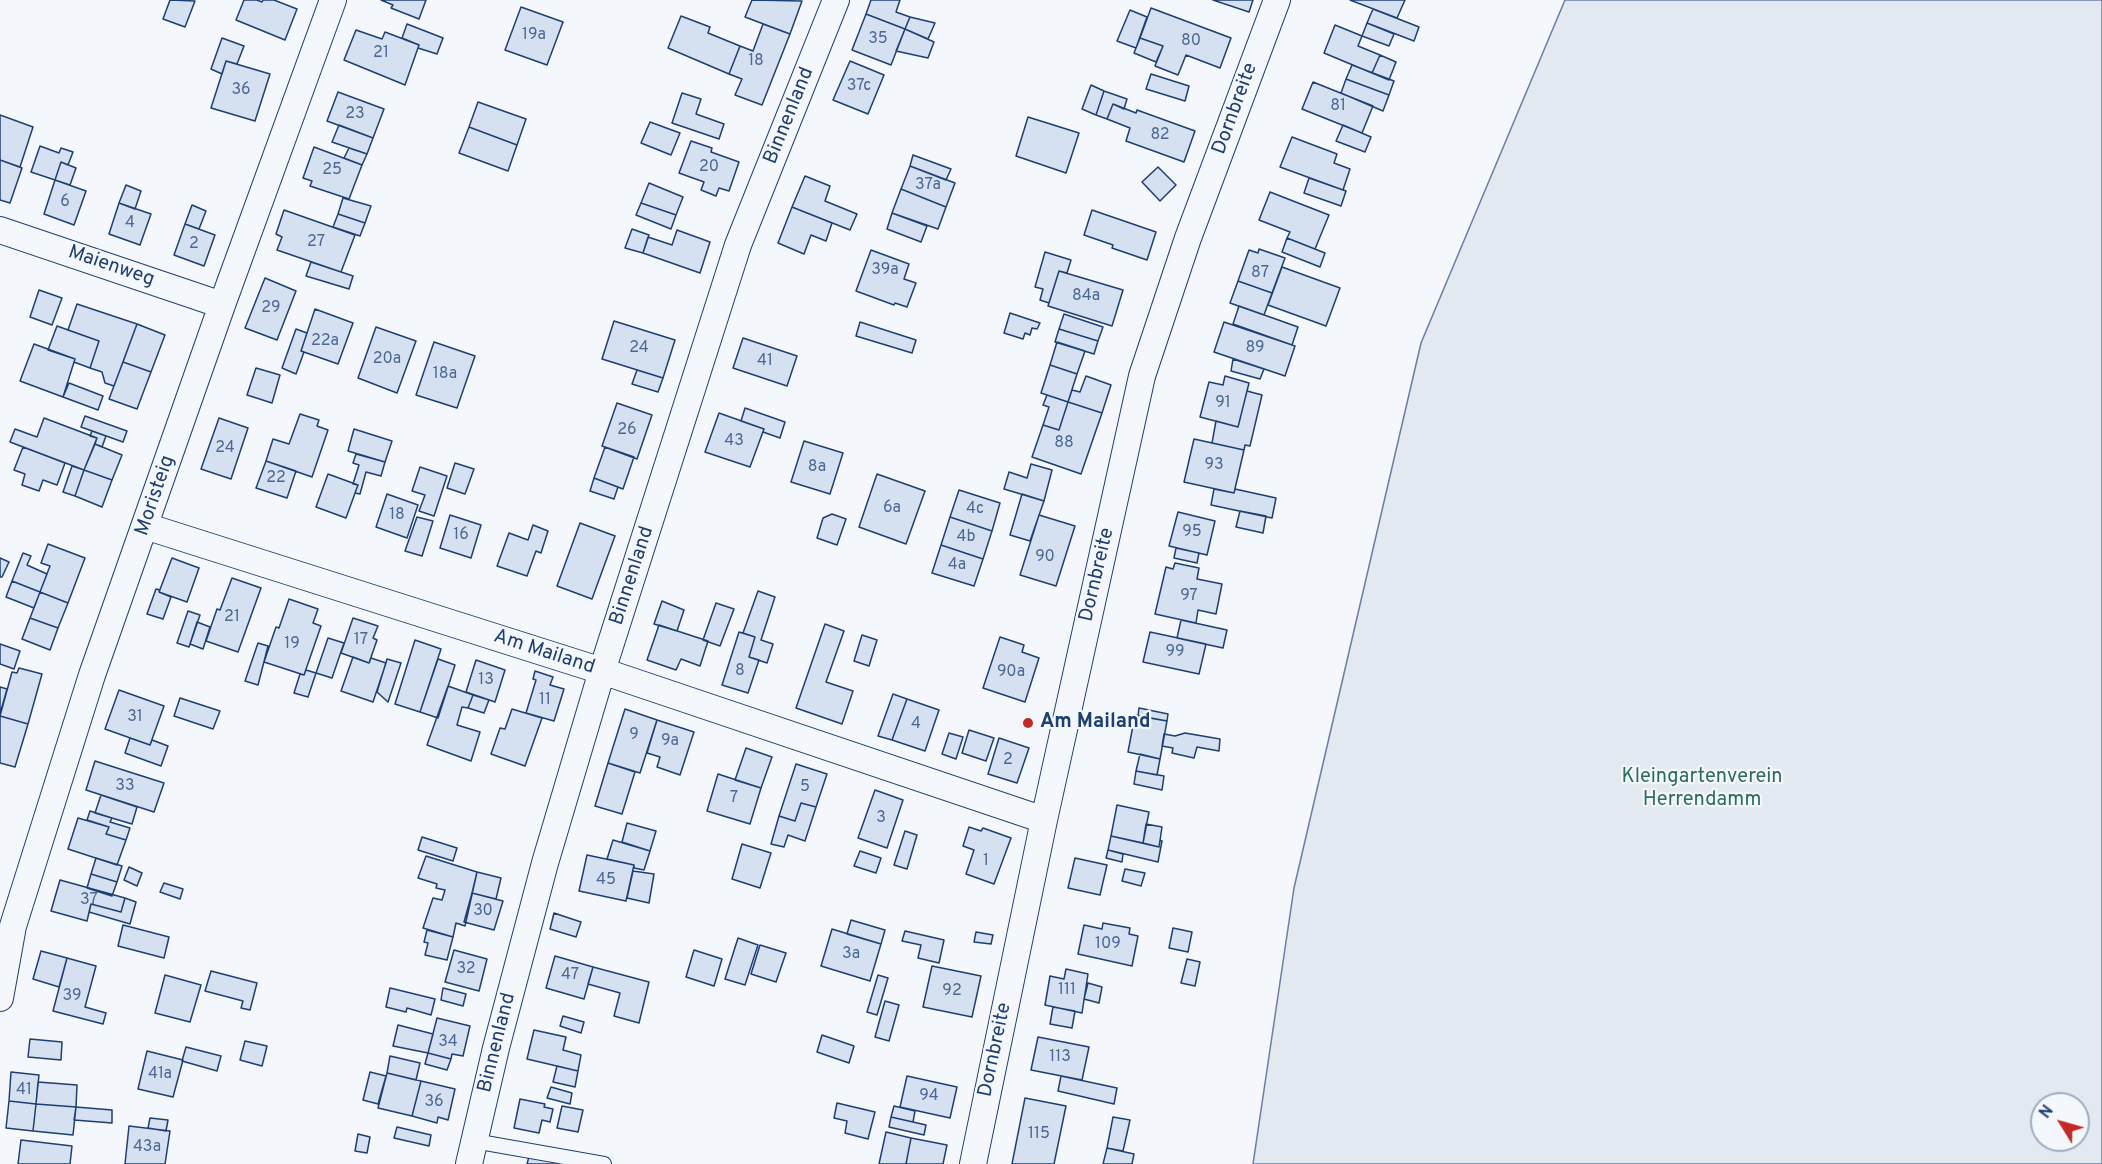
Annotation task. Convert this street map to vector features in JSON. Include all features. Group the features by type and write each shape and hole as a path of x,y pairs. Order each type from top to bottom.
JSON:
{"street":[{"name":"Moristeig","path":"0,998 12,926 92,675 222,305 333,0"},
{"name":"Binnenland","path":"472,1152 496,1048 542,874 602,671 738,245 836,0"},
{"name":"Dornbreite","path":"973,1164 1044,820 1142,376 1188,238 1276,0"},
{"name":"Maienweg","path":"0,230 222,305"},
{"name":"Am Mailand","path":"145,526 602,671 1044,820"}],"lane":[{"path":"472,1152 604,1164"}],"green space":[{"name":"Kleingartenverein Herrendamm","path":"1565,0 2102,0 2102,1164 1253,1164 1294,888 1421,343"}],"building":[{"path":"170,0 195,1 185,27 163,19"},
{"path":"244,0 262,2 263,0 274,0 297,9 285,40 236,20"},
{"path":"381,0 426,0 419,19 391,8 393,5"},
{"path":"752,0 802,1 790,34 745,17"},
{"path":"871,0 900,0 896,12 910,17 905,29 866,14"},
{"path":"1213,0 1253,0 1249,12"},
{"path":"1350,0 1405,0 1397,18"},
{"path":"521,7 563,22 547,65 505,50"},
{"path":"1151,8 1231,38 1220,68 1186,55 1178,75 1155,66 1163,46 1140,38"},
{"path":"1373,9 1419,27 1414,41 1367,23"},
{"path":"1130,10 1147,17 1136,48 1117,41"},
{"path":"866,14 905,29 891,65 852,50"},
{"path":"681,16 710,27 708,33 740,46 729,74 668,48"},
{"path":"910,17 935,23 928,39 905,29"},
{"path":"1367,23 1394,34 1389,46 1362,36"},
{"path":"407,24 443,38 437,54 418,48 419,45 402,38"},
{"path":"763,24 790,34 762,105 735,95 742,79 729,74 740,46 753,51"},
{"path":"1335,25 1362,36 1358,46 1380,55 1372,73 1324,53"},
{"path":"905,29 934,42 928,58 896,51"},
{"path":"356,30 382,39 385,32 419,45 405,85 344,60"},
{"path":"222,38 244,46 237,64 226,61 222,74 211,69"},
{"path":"1140,38 1163,46 1156,62 1134,53"},
{"path":"1380,55 1396,62 1389,80 1372,73"},
{"path":"226,61 270,74 255,121 211,108"},
{"path":"850,61 884,75 868,114 833,100"},
{"path":"1352,65 1394,81 1389,95 1346,79"},
{"path":"1151,74 1189,86 1185,101 1146,89"},
{"path":"1346,79 1389,95 1383,111 1341,93"},
{"path":"1313,82 1373,106 1362,133 1302,109"},
{"path":"1091,85 1104,91 1096,115 1082,109"},
{"path":"1104,91 1127,99 1124,109 1113,104 1107,119 1096,115"},
{"path":"338,92 384,109 373,138 327,121"},
{"path":"682,93 701,99 696,114 724,124 719,139 672,123"},
{"path":"478,102 526,119 517,145 469,127"},
{"path":"1113,104 1136,113 1137,110 1195,131 1184,162 1126,141 1130,128 1107,119"},
{"path":"0,115 33,127 20,167 0,160"},
{"path":"1028,117 1079,133 1066,173 1016,156"},
{"path":"650,122 680,133 671,155 641,143"},
{"path":"339,125 373,138 367,154 332,142"},
{"path":"1343,125 1371,137 1365,152 1336,141"},
{"path":"469,127 517,145 508,171 459,153"},
{"path":"1292,137 1337,154 1334,163 1350,169 1343,190 1280,167"},
{"path":"691,141 712,148 711,152 739,162 729,191 719,188 716,196 701,190 704,182 679,173"},
{"path":"40,146 59,153 61,148 73,152 68,165 61,162 55,180 31,172"},
{"path":"314,147 362,165 349,199 310,186 312,181 303,178"},
{"path":"349,148 367,154 362,165 344,158"},
{"path":"913,155 951,169 946,180 910,166"},
{"path":"0,160 22,168 10,203 0,200"},
{"path":"61,162 76,168 70,185 55,180"},
{"path":"910,166 955,183 946,207 901,189"},
{"path":"1158,167 1176,185 1160,201 1142,182"},
{"path":"805,176 830,186 825,201 857,214 850,230 792,207"},
{"path":"1309,178 1346,191 1341,206 1304,193"},
{"path":"55,180 86,191 74,225 44,214"},
{"path":"649,183 683,197 676,215 641,203"},
{"path":"126,185 141,191 135,209 119,203"},
{"path":"901,189 946,207 938,229 892,213"},
{"path":"1270,192 1329,215 1315,249 1287,238 1290,232 1259,220"},
{"path":"343,198 371,206 365,223 338,214"},
{"path":"119,203 151,214 140,245 109,234"},
{"path":"641,203 676,215 671,229 636,215"},
{"path":"192,205 206,211 199,229 185,224"},
{"path":"792,207 832,223 826,241 811,235 804,254 778,243"},
{"path":"284,210 355,235 341,272 277,250 282,237 276,234"},
{"path":"1092,210 1156,232 1147,260 1084,235"},
{"path":"892,213 927,226 921,242 887,229"},
{"path":"338,214 365,223 360,236 333,227"},
{"path":"185,224 215,235 204,266 174,255"},
{"path":"632,229 649,235 643,253 625,248"},
{"path":"677,230 710,242 700,273 643,253 648,237 672,245"},
{"path":"1287,238 1325,253 1320,267 1282,252"},
{"path":"1259,249 1285,258 1272,293 1238,281 1249,250 1258,253"},
{"path":"871,250 909,264 904,279 916,283 907,307 895,303 894,305 856,291"},
{"path":"1045,252 1071,260 1067,273 1059,271 1049,303 1040,300 1043,289 1035,287"},
{"path":"311,262 353,276 349,289 306,276"},
{"path":"1282,267 1340,288 1326,326 1268,305"},
{"path":"1059,271 1123,290 1112,326 1048,306"},
{"path":"265,278 296,291 277,340 245,328"},
{"path":"1238,281 1272,293 1264,315 1230,303"},
{"path":"39,290 62,298 52,325 30,317"},
{"path":"77,304 137,324 114,386 105,383 102,372 90,368 99,341 68,330"},
{"path":"1239,306 1298,327 1292,345 1233,324"},
{"path":"315,309 353,323 338,364 301,351"},
{"path":"1010,313 1040,323 1037,329 1032,328 1030,335 1025,333 1023,339 1004,333"},
{"path":"1064,314 1103,327 1098,341 1059,329"},
{"path":"614,321 675,340 663,378 602,359"},
{"path":"860,322 916,340 912,353 856,336"},
{"path":"1224,322 1295,346 1285,376 1214,352"},
{"path":"137,324 165,335 151,372 123,362"},
{"path":"57,326 99,341 90,368 74,362 75,359 48,350"},
{"path":"376,327 416,341 397,393 358,378"},
{"path":"296,329 307,333 301,351 304,352 296,374 282,368"},
{"path":"1059,329 1098,341 1094,354 1055,342"},
{"path":"743,338 797,356 787,386 733,368"},
{"path":"434,342 475,356 457,408 416,395"},
{"path":"1057,342 1085,351 1077,374 1050,365"},
{"path":"34,344 75,359 63,397 20,381"},
{"path":"1233,359 1264,369 1260,379 1231,371"},
{"path":"123,362 151,372 137,409 109,399"},
{"path":"1050,365 1077,374 1068,402 1041,393"},
{"path":"256,368 280,375 272,403 247,395"},
{"path":"637,370 663,378 658,392 632,384"},
{"path":"1086,376 1111,385 1102,413 1068,402 1072,390 1080,392"},
{"path":"1225,376 1249,383 1238,427 1200,417 1209,382 1223,385"},
{"path":"69,383 103,396 98,410 63,397"},
{"path":"1247,391 1262,395 1250,446 1245,445 1244,450 1212,443 1216,421 1238,427"},
{"path":"1047,395 1068,402 1059,430 1043,425 1049,407 1043,405"},
{"path":"1068,402 1102,413 1081,474 1032,457 1043,425 1059,430"},
{"path":"617,403 652,415 637,459 602,446"},
{"path":"745,408 785,422 780,438 763,432 764,429 741,421"},
{"path":"719,413 764,429 750,467 705,452"},
{"path":"300,414 319,420 317,426 328,430 312,477 266,461 273,439 289,444"},
{"path":"85,416 127,431 123,442 81,427"},
{"path":"44,418 97,438 84,470 10,442 15,429 37,437"},
{"path":"219,418 248,428 231,479 201,469"},
{"path":"354,429 392,441 385,462 348,451"},
{"path":"92,431 106,436 102,447 95,444 97,438 90,436"},
{"path":"1194,439 1244,450 1234,493 1184,482"},
{"path":"804,441 843,453 830,494 791,482"},
{"path":"95,444 122,455 112,480 84,470"},
{"path":"23,447 65,463 57,485 43,480 39,491 22,485 25,474 14,470"},
{"path":"605,447 634,457 623,489 594,478"},
{"path":"356,454 385,462 381,476 366,472 360,494 355,493 358,485 353,484 359,465 353,463"},
{"path":"266,461 296,471 287,498 256,488"},
{"path":"455,463 474,469 465,494 447,488"},
{"path":"1031,464 1052,470 1044,501 1004,489 1009,472 1027,478"},
{"path":"72,466 84,470 75,496 63,492"},
{"path":"420,467 447,476 434,516 419,511 425,495 412,491"},
{"path":"84,470 112,480 102,507 75,496"},
{"path":"328,474 358,485 346,518 316,507"},
{"path":"877,474 925,491 906,544 859,527"},
{"path":"594,478 618,487 614,499 590,491"},
{"path":"1214,489 1234,493 1235,489 1276,498 1272,518 1211,505"},
{"path":"959,490 1000,503 992,531 950,517"},
{"path":"387,494 418,505 407,538 376,527"},
{"path":"1022,494 1044,501 1030,541 1010,535"},
{"path":"1240,511 1266,516 1263,533 1236,527"},
{"path":"1178,512 1215,521 1207,555 1169,546"},
{"path":"832,514 846,519 837,545 817,538 823,518"},
{"path":"450,515 481,525 471,558 440,548"},
{"path":"1039,515 1075,526 1056,586 1020,575"},
{"path":"417,517 433,521 422,556 405,551"},
{"path":"950,517 992,531 983,559 941,545"},
{"path":"580,523 615,536 592,599 557,586"},
{"path":"533,525 548,531 541,553 536,551 527,576 497,566 509,533 528,540"},
{"path":"48,544 85,558 68,603 40,592 50,566 41,563"},
{"path":"941,545 983,559 974,586 932,573"},
{"path":"1176,548 1199,553 1197,563 1174,558"},
{"path":"23,553 31,556 27,565 47,574 40,592 12,581"},
{"path":"0,558 9,562 2,577 0,577"},
{"path":"172,558 199,568 187,602 159,592"},
{"path":"1175,563 1199,568 1197,579 1222,584 1216,614 1198,610 1196,623 1155,614 1166,567 1173,569"},
{"path":"232,578 261,588 238,652 206,641 217,609 220,610"},
{"path":"12,581 40,592 34,608 6,597"},
{"path":"156,589 171,597 163,619 147,614"},
{"path":"758,591 775,597 761,640 773,644 767,663 749,657 755,637 743,633"},
{"path":"40,592 68,603 58,628 30,618"},
{"path":"289,599 318,609 313,623 321,626 304,675 264,662"},
{"path":"662,601 684,610 677,631 654,624"},
{"path":"716,603 734,609 720,646 703,640"},
{"path":"188,611 200,615 189,647 177,643"},
{"path":"30,618 58,628 50,650 22,639"},
{"path":"353,618 378,626 373,638 377,640 369,663 341,653"},
{"path":"1181,620 1227,630 1223,648 1177,638"},
{"path":"197,622 210,627 203,649 190,644"},
{"path":"825,624 844,631 826,682 853,691 842,724 796,708"},
{"path":"659,625 708,641 700,666 681,659 676,670 647,660"},
{"path":"739,632 755,637 749,657 759,660 748,693 722,685"},
{"path":"1150,632 1206,644 1199,674 1143,662"},
{"path":"862,635 877,640 869,666 854,661"},
{"path":"1000,637 1024,645 1022,652 1039,658 1025,702 983,688"},
{"path":"328,638 344,643 332,678 316,673"},
{"path":"415,640 441,649 420,712 395,704"},
{"path":"258,643 268,646 258,685 245,681"},
{"path":"0,644 20,651 14,669 0,664"},
{"path":"353,657 369,663 371,658 386,663 373,702 341,691"},
{"path":"387,659 401,663 388,702 377,692"},
{"path":"438,659 455,665 438,718 420,712"},
{"path":"476,660 505,670 495,702 466,692"},
{"path":"19,668 42,674 28,724 0,716 12,672 17,673"},
{"path":"306,670 316,673 308,697 294,693 300,674 304,675"},
{"path":"535,671 553,677 550,685 564,689 554,721 526,713 536,680 533,679"},
{"path":"448,686 473,695 468,708 462,707 457,725 480,732 471,761 427,745"},
{"path":"0,687 7,689 0,714"},
{"path":"119,690 164,706 150,745 105,729"},
{"path":"893,694 907,699 892,740 878,736"},
{"path":"473,695 489,700 484,713 468,708"},
{"path":"180,698 220,711 213,729 174,716"},
{"path":"907,699 939,710 925,751 892,740"},
{"path":"1139,708 1168,714 1167,721 1138,716"},
{"path":"512,709 542,718 525,766 491,754 500,728 505,729"},
{"path":"625,709 657,720 640,773 608,763"},
{"path":"1135,715 1167,721 1160,759 1128,752"},
{"path":"0,716 28,724 15,767 0,763"},
{"path":"657,720 694,732 680,775 657,767 660,757 647,753"},
{"path":"969,730 994,738 986,761 962,753"},
{"path":"949,733 963,737 956,759 942,754"},
{"path":"1185,733 1220,739 1219,751 1197,747 1194,758 1172,753 1173,748 1162,746 1164,734 1175,736"},
{"path":"130,738 150,745 152,740 168,746 161,766 125,753"},
{"path":"999,738 1029,748 1017,783 988,774"},
{"path":"746,748 772,757 761,788 735,780"},
{"path":"1140,754 1160,759 1157,775 1136,771"},
{"path":"95,761 164,783 154,812 86,790"},
{"path":"608,763 635,772 622,814 595,806"},
{"path":"796,764 827,774 816,807 801,803 795,821 779,816"},
{"path":"1136,771 1164,776 1162,790 1134,784"},
{"path":"718,774 761,788 750,824 707,811"},
{"path":"875,790 903,800 887,848 858,838"},
{"path":"101,795 137,807 132,824 95,813"},
{"path":"801,803 816,807 805,841 788,835 784,847 771,844 779,816 795,821"},
{"path":"1117,805 1149,812 1143,843 1111,836"},
{"path":"90,811 112,818 110,822 130,828 126,840 106,834 109,827 87,820"},
{"path":"78,818 109,827 106,834 126,840 117,865 68,849"},
{"path":"627,823 656,831 650,851 622,842"},
{"path":"1146,824 1162,827 1159,847 1143,843"},
{"path":"969,827 981,831 983,828 1011,838 994,884 966,874 974,850 963,846"},
{"path":"905,831 917,835 907,869 894,865"},
{"path":"1111,836 1159,847 1160,840 1162,841 1158,862 1108,850"},
{"path":"422,837 457,848 453,861 418,850"},
{"path":"613,840 650,851 644,870 634,868 634,865 607,859"},
{"path":"742,844 771,853 760,888 732,879"},
{"path":"1108,850 1123,854 1122,862 1106,858"},
{"path":"860,851 881,858 876,873 854,866"},
{"path":"587,855 634,865 626,901 579,891"},
{"path":"426,856 477,872 465,926 456,923 453,937 423,928 433,898 442,900 445,890 436,888 437,884 418,878"},
{"path":"96,858 122,866 117,882 91,874"},
{"path":"1075,858 1107,865 1100,895 1068,888"},
{"path":"129,867 142,873 137,886 124,880"},
{"path":"1125,869 1145,873 1141,886 1122,881"},
{"path":"633,871 654,874 649,903 627,898"},
{"path":"477,872 501,878 496,899 472,893"},
{"path":"91,874 117,882 112,896 87,888"},
{"path":"60,880 125,898 121,912 91,904 87,921 51,911"},
{"path":"164,883 183,889 180,899 160,892"},
{"path":"472,893 503,901 494,930 464,922"},
{"path":"125,898 136,902 130,924 89,912 91,904 121,912"},
{"path":"554,913 581,922 576,937 550,929"},
{"path":"851,920 885,930 881,944 847,934"},
{"path":"1103,923 1130,928 1129,934 1138,936 1132,966 1078,954 1084,925 1102,929"},
{"path":"123,925 169,937 164,958 118,946"},
{"path":"1173,928 1192,932 1188,952 1169,948"},
{"path":"832,929 881,944 870,981 821,966"},
{"path":"427,930 453,937 447,960 425,955 428,943 424,942"},
{"path":"905,931 944,940 939,963 918,958 921,945 902,941"},
{"path":"976,932 993,935 991,944 974,942"},
{"path":"738,938 758,945 745,985 725,979"},
{"path":"760,945 786,953 776,982 751,974"},
{"path":"454,950 487,959 479,991 445,982"},
{"path":"694,950 722,959 714,986 686,977"},
{"path":"41,951 67,958 59,987 33,979"},
{"path":"555,956 593,967 584,999 546,988"},
{"path":"67,958 96,966 85,1007 106,1013 103,1024 53,1011"},
{"path":"1187,959 1200,962 1195,986 1181,983"},
{"path":"932,966 981,976 972,1017 923,1007"},
{"path":"593,967 649,982 639,1023 614,1016 620,993 588,984"},
{"path":"1066,969 1088,974 1082,1013 1045,1005 1050,976 1064,979"},
{"path":"211,971 257,983 250,1010 241,1008 243,1001 205,991"},
{"path":"165,975 201,985 190,1022 155,1013"},
{"path":"878,975 888,978 877,1015 867,1012"},
{"path":"1088,983 1102,987 1099,1003 1084,999"},
{"path":"390,988 435,999 431,1015 407,1008 406,1012 386,1007"},
{"path":"443,988 466,994 463,1006 441,1000"},
{"path":"885,1001 899,1005 889,1041 875,1037"},
{"path":"1053,1007 1075,1011 1072,1028 1050,1024"},
{"path":"563,1016 584,1022 581,1033 560,1026"},
{"path":"437,1018 470,1026 463,1056 452,1054 451,1059 428,1053"},
{"path":"398,1025 433,1034 428,1053 393,1046"},
{"path":"534,1030 566,1037 563,1050 581,1055 578,1071 527,1059"},
{"path":"822,1035 854,1046 849,1063 817,1052"},
{"path":"1038,1037 1089,1047 1082,1080 1031,1070"},
{"path":"30,1039 62,1042 61,1060 28,1057"},
{"path":"245,1041 267,1046 262,1066 240,1060"},
{"path":"186,1047 221,1056 217,1071 182,1061"},
{"path":"147,1051 183,1060 173,1097 138,1089"},
{"path":"428,1053 451,1059 447,1070 425,1064"},
{"path":"390,1056 420,1063 416,1080 387,1073"},
{"path":"557,1066 578,1071 575,1087 553,1082"},
{"path":"11,1072 39,1075 36,1104 9,1101"},
{"path":"370,1072 386,1076 378,1104 363,1100"},
{"path":"387,1073 421,1081 412,1116 378,1108"},
{"path":"907,1076 957,1087 950,1118 900,1107"},
{"path":"1061,1076 1117,1088 1114,1104 1058,1091"},
{"path":"421,1081 455,1089 448,1120 438,1117 437,1123 412,1116"},
{"path":"38,1082 77,1085 76,1107 36,1104"},
{"path":"551,1087 572,1093 570,1104 547,1098"},
{"path":"1025,1098 1066,1106 1054,1164 1012,1164"},
{"path":"520,1099 545,1104 544,1107 553,1109 550,1122 542,1120 539,1133 514,1128"},
{"path":"9,1101 36,1104 33,1131 6,1128"},
{"path":"837,1103 875,1112 868,1139 845,1133 847,1121 834,1118"},
{"path":"36,1104 76,1107 73,1135 33,1131"},
{"path":"562,1106 583,1110 578,1132 557,1128"},
{"path":"894,1106 915,1111 913,1122 891,1117"},
{"path":"76,1107 112,1110 112,1123 74,1120"},
{"path":"891,1117 926,1125 924,1135 889,1127"},
{"path":"1113,1117 1130,1120 1123,1151 1107,1148"},
{"path":"150,1118 168,1120 166,1131 148,1128"},
{"path":"129,1126 170,1131 165,1164 125,1164"},
{"path":"397,1127 431,1135 429,1146 394,1138"},
{"path":"886,1132 911,1138 906,1164 879,1164"},
{"path":"358,1134 370,1137 367,1153 355,1151"},
{"path":"911,1138 947,1145 943,1164 906,1164"},
{"path":"21,1140 72,1146 70,1164 18,1164"},
{"path":"1107,1148 1134,1154 1132,1164 1103,1164"},
{"path":"530,1153 576,1164 527,1164"}],"place":[{"name":"Am Mailand","path":"1028,723"}]}
